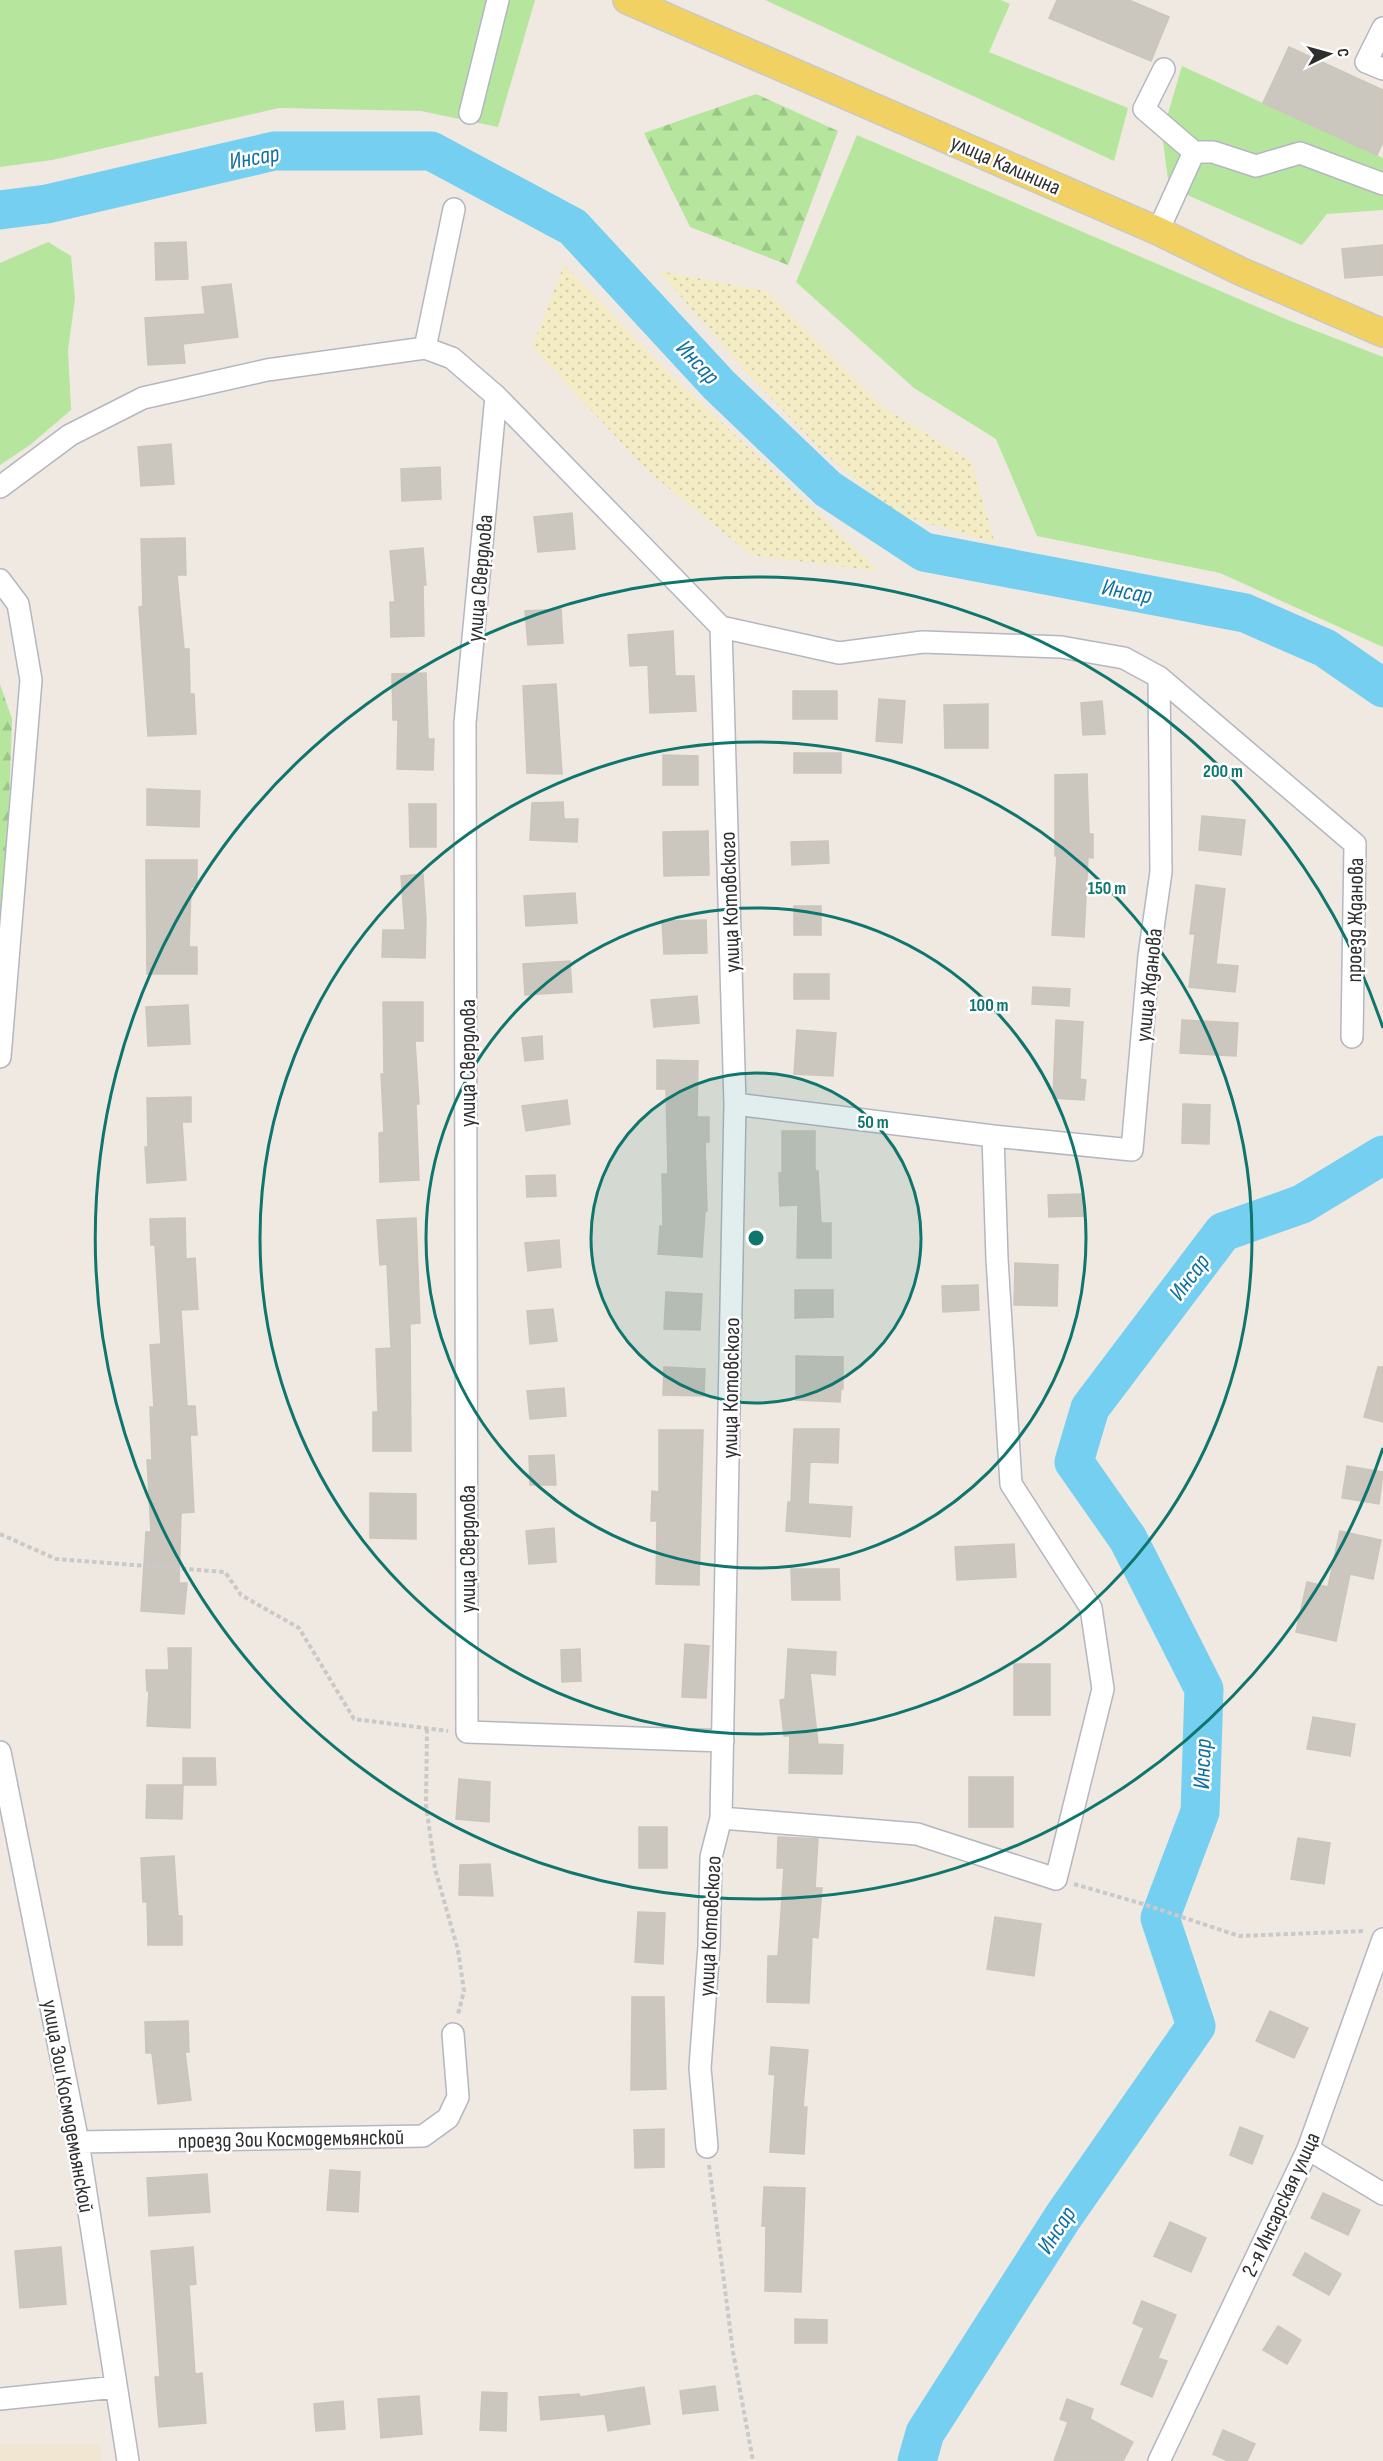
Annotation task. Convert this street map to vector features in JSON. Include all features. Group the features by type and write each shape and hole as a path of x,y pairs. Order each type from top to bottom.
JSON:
{"main road":[{"name":"улица Калинина","path":"627,0 667,8 1158,231 1240,271 1383,333"}],"street":[{"path":"470,113 498,0"},
{"path":"1383,28 1366,62 1383,69"},
{"path":"1164,69 1144,109 1194,152 1214,152 1256,166 1299,153 1383,184"},
{"path":"1158,231 1194,152"},
{"path":"425,348 454,209"},
{"path":"0,487 70,435 143,398 267,370 425,348 452,358 496,396 721,627 839,653 923,642 1061,646 1124,658 1159,677"},
{"name":"улица Свердлова","path":"466,1732 465,723 496,396"},
{"path":"0,580 18,604 30,680 2,1009 0,1057"},
{"name":"улица Котовского","path":"707,2147 700,2068 709,1946 711,1857 721,1818 735,1104 721,627"},
{"name":"проезд Жданова","path":"1159,677 1355,843 1352,1037"},
{"name":"улица Жданова","path":"993,1136 1132,1150 1149,956 1161,872 1159,677"},
{"path":"721,1818 917,1834 1056,1879 1104,1689 1090,1608 1011,1484 997,1259 993,1136 735,1104"},
{"path":"466,1732 723,1741"},
{"name":"улица Зои Космодемьянской","path":"0,1752 78,2142 128,2461"},
{"name":"2-я Инсарская улица","path":"1159,2461 1308,2149 1377,1935"},
{"name":"проезд Зои Космодемьянской","path":"78,2142 423,2136 448,2118 458,2097 453,2034"},
{"path":"1308,2149 1383,2194"},
{"path":"0,2399 116,2387"}],"path":[{"path":"0,1533 56,1559 225,1572 241,1595 299,1628 354,1719 466,1732"},
{"path":"427,1729 428,1815 435,1869 458,1950 464,1991 453,2034"},
{"path":"1056,1879 1143,1904 1239,1936 1377,1935"},
{"path":"707,2147 733,2352 753,2461"}],"shaded area":[{"path":"0,2444 99,2444 102,2461 0,2461"}],"green space":[{"path":"0,0 535,0 498,127 421,111 279,108 52,160 0,167"},
{"path":"765,0 1001,0 1010,4 989,52 1128,108 1114,161"},
{"path":"1182,66 1383,158 1383,210 1327,214 1302,245 1169,187 1162,134"},
{"path":"756,94 838,131 788,265 690,227 644,133"},
{"path":"857,135 1288,320 1383,357 1383,647 1220,573 1037,536 996,439 914,388 796,282"},
{"path":"48,242 71,256 75,299 68,350 71,410 30,445 0,465 0,263"},
{"path":"0,684 12,719 9,807 0,925"}],"sand":[{"path":"564,265 664,368 879,571 751,555 649,472 532,347"},
{"path":"659,271 766,291 881,406 971,461 995,543 897,514 824,453 745,371"}],"building":[{"path":"1057,0 1129,0 1169,17 1151,61 1049,18"},
{"path":"1289,47 1383,90 1383,142 1377,155 1263,103"},
{"path":"186,242 188,279 156,280 155,243"},
{"path":"1383,245 1383,275 1345,278 1342,249"},
{"path":"231,284 238,337 183,344 185,363 148,365 145,318 205,314 202,287"},
{"path":"171,444 174,484 141,486 138,447"},
{"path":"440,467 441,499 402,501 401,469"},
{"path":"572,513 575,549 538,552 534,517"},
{"path":"185,538 186,575 177,575 184,649 189,649 190,694 194,694 196,734 148,736 139,607 143,606 141,539"},
{"path":"423,548 426,585 423,585 424,636 391,637 390,602 395,602 390,551"},
{"path":"561,609 563,643 528,645 525,611"},
{"path":"673,631 675,676 694,676 696,711 650,713 648,665 630,666 628,635"},
{"path":"426,673 428,739 434,739 433,770 397,769 398,720 393,720 392,674"},
{"path":"556,684 562,774 527,773 523,686"},
{"path":"793,691 837,691 837,719 793,719"},
{"path":"879,699 905,701 902,743 876,741"},
{"path":"1102,701 1105,734 1083,735 1081,703"},
{"path":"988,704 988,748 945,748 944,705"},
{"path":"794,753 841,753 841,773 794,773"},
{"path":"663,755 698,756 698,785 663,785"},
{"path":"1087,774 1089,834 1093,834 1093,858 1088,857 1084,937 1052,935 1057,856 1055,856 1055,775"},
{"path":"147,789 200,791 199,827 147,825"},
{"path":"563,802 564,819 578,819 577,842 530,840 532,803"},
{"path":"409,804 436,804 436,847 410,847"},
{"path":"1202,816 1245,820 1241,855 1199,850"},
{"path":"708,831 709,875 664,876 663,832"},
{"path":"828,841 829,863 792,865 791,842"},
{"path":"146,860 197,860 197,887 191,887 189,947 197,947 197,974 147,974"},
{"path":"423,874 426,920 425,958 382,957 383,930 405,930 401,876"},
{"path":"1196,885 1225,889 1216,964 1238,966 1235,992 1189,987 1195,934 1190,934"},
{"path":"575,893 577,923 526,926 524,896"},
{"path":"794,906 821,906 821,935 794,935"},
{"path":"706,920 707,953 664,954 662,921"},
{"path":"570,961 572,992 525,995 523,964"},
{"path":"794,974 829,974 829,999 794,999"},
{"path":"1033,987 1070,989 1069,1006 1032,1004"},
{"path":"697,996 699,1023 654,1027 651,1000"},
{"path":"383,1002 423,1002 423,1041 415,1041 419,1104 416,1104 419,1180 380,1182 379,1133 384,1132 381,1074 384,1074"},
{"path":"188,1005 190,1044 148,1046 146,1007"},
{"path":"1056,1020 1083,1022 1080,1079 1086,1080 1084,1100 1053,1098"},
{"path":"1182,1020 1238,1023 1236,1056 1180,1053"},
{"path":"797,1030 836,1033 833,1076 794,1074"},
{"path":"542,1036 543,1059 525,1061 522,1038"},
{"path":"657,1060 698,1061 697,1117 709,1117 709,1142 705,1142 707,1211 705,1211 702,1257 658,1254 660,1226 663,1226 662,1174 668,1174 666,1089 657,1089"},
{"path":"191,1097 191,1122 182,1122 186,1180 147,1183 145,1147 148,1147 147,1098"},
{"path":"567,1100 570,1124 526,1131 522,1106"},
{"path":"1183,1104 1210,1105 1209,1144 1182,1143"},
{"path":"782,1131 815,1131 815,1171 818,1171 821,1223 831,1223 831,1258 797,1258 798,1205 780,1206 779,1173 782,1173"},
{"path":"555,1175 556,1196 527,1197 526,1176"},
{"path":"1083,1194 1084,1216 1049,1217 1048,1195"},
{"path":"185,1218 186,1259 195,1258 198,1309 181,1310 187,1406 195,1406 197,1435 190,1435 194,1512 181,1513 179,1583 187,1583 184,1614 141,1611 146,1532 151,1532 147,1460 152,1460 150,1407 154,1407 150,1345 161,1344 155,1245 151,1245 150,1219"},
{"path":"416,1218 420,1323 410,1324 411,1451 373,1451 373,1412 378,1412 376,1349 391,1348 387,1264 380,1265 377,1220"},
{"path":"559,1240 561,1267 528,1271 525,1243"},
{"path":"1015,1263 1058,1265 1057,1306 1014,1305"},
{"path":"978,1285 979,1310 943,1312 942,1286"},
{"path":"795,1290 833,1290 833,1317 795,1318"},
{"path":"666,1292 702,1294 700,1330 664,1329"},
{"path":"553,1309 557,1341 530,1344 527,1311"},
{"path":"796,1356 843,1357 843,1389 841,1389 840,1402 796,1400"},
{"path":"664,1367 705,1369 704,1396 663,1395"},
{"path":"1378,1367 1383,1367 1383,1422 1364,1417"},
{"path":"564,1388 566,1416 530,1419 527,1391"},
{"path":"794,1429 839,1429 838,1463 810,1462 808,1504 852,1507 850,1537 786,1531 788,1502 791,1502"},
{"path":"659,1430 703,1430 699,1585 656,1584 657,1521 651,1521 652,1491 659,1492"},
{"path":"554,1455 556,1485 530,1485 529,1456"},
{"path":"1347,1466 1383,1472 1379,1504 1342,1498"},
{"path":"370,1493 416,1494 416,1539 370,1538"},
{"path":"554,1528 556,1562 529,1564 526,1531"},
{"path":"1340,1531 1381,1540 1373,1579 1350,1574 1336,1641 1296,1632 1307,1582 1328,1587"},
{"path":"1014,1544 1016,1577 957,1580 955,1547"},
{"path":"791,1569 839,1569 840,1600 792,1600"},
{"path":"685,1644 709,1646 706,1698 682,1697"},
{"path":"168,1648 191,1648 190,1728 147,1726 149,1691 147,1691 146,1670 169,1670"},
{"path":"580,1649 581,1681 562,1682 561,1650"},
{"path":"788,1649 836,1652 835,1675 810,1673 818,1744 843,1745 842,1774 789,1773 790,1736 784,1736 780,1700 785,1699"},
{"path":"1014,1664 1050,1664 1050,1715 1014,1715"},
{"path":"1313,1717 1355,1724 1350,1756 1307,1749"},
{"path":"183,1758 215,1758 216,1785 183,1785"},
{"path":"969,1777 1013,1777 1013,1827 969,1827"},
{"path":"459,1779 490,1782 489,1822 456,1819"},
{"path":"147,1785 183,1785 182,1819 146,1818"},
{"path":"639,1827 667,1827 667,1868 639,1868"},
{"path":"778,1837 818,1839 815,1888 822,1888 818,1938 812,1937 809,2003 767,2002 768,1956 778,1956 784,1868 777,1868"},
{"path":"1298,1838 1330,1843 1324,1884 1291,1879"},
{"path":"174,1856 178,1916 182,1916 182,1945 148,1945 147,1902 143,1902 141,1858"},
{"path":"490,1864 493,1896 459,1895 460,1865"},
{"path":"638,1912 665,1913 663,1964 635,1962"},
{"path":"995,1917 1041,1924 1034,1976 987,1969"},
{"path":"632,1997 664,1997 666,2089 631,2090"},
{"path":"1270,2011 1308,2028 1294,2058 1256,2041"},
{"path":"188,2021 189,2052 185,2052 191,2100 158,2104 152,2053 146,2053 145,2022"},
{"path":"771,2047 808,2050 803,2107 807,2107 804,2154 770,2152 775,2075 769,2074"},
{"path":"1240,2127 1263,2136 1252,2164 1230,2155"},
{"path":"664,2129 664,2167 635,2168 634,2130"},
{"path":"330,2170 360,2172 358,2212 327,2210"},
{"path":"207,2174 210,2212 149,2216 147,2178"},
{"path":"764,2187 805,2188 801,2292 765,2291 766,2226 762,2226"},
{"path":"1323,2193 1360,2210 1348,2235 1311,2218"},
{"path":"1170,2222 1206,2238 1191,2272 1154,2256"},
{"path":"61,2247 66,2304 20,2308 15,2251"},
{"path":"193,2247 196,2284 189,2285 195,2374 202,2373 206,2423 159,2427 155,2377 160,2377 151,2251"},
{"path":"1305,2253 1341,2274 1329,2295 1293,2275"},
{"path":"1142,2301 1176,2315 1158,2358 1167,2361 1152,2397 1121,2384 1144,2328 1133,2323"},
{"path":"795,2319 827,2320 827,2343 795,2343"},
{"path":"1278,2326 1301,2340 1287,2364 1263,2350"},
{"path":"715,2386 718,2410 683,2414 680,2391"},
{"path":"644,2387 650,2424 608,2431 605,2414 541,2420 539,2397 579,2394 580,2397"},
{"path":"482,2392 507,2393 506,2431 480,2430"},
{"path":"419,2396 422,2434 381,2438 378,2399"},
{"path":"1067,2399 1093,2409 1090,2419 1133,2442 1123,2461 1054,2461 1068,2422 1060,2419"},
{"path":"343,2401 345,2429 316,2431 314,2404"},
{"path":"1223,2430 1255,2444 1247,2461 1228,2461 1213,2454"}],"waterway":[{"name":"Инсар","path":"0,210 47,204 274,151 431,151 573,227 719,385 828,489 924,552 1245,613 1325,648 1383,688"},
{"name":"Инсар","path":"917,2461 925,2433 1063,2217 1196,2026 1160,1918 1200,1812 1204,1689 1128,1539 1074,1462 1090,1408 1223,1232 1302,1204 1383,1155"}]}
